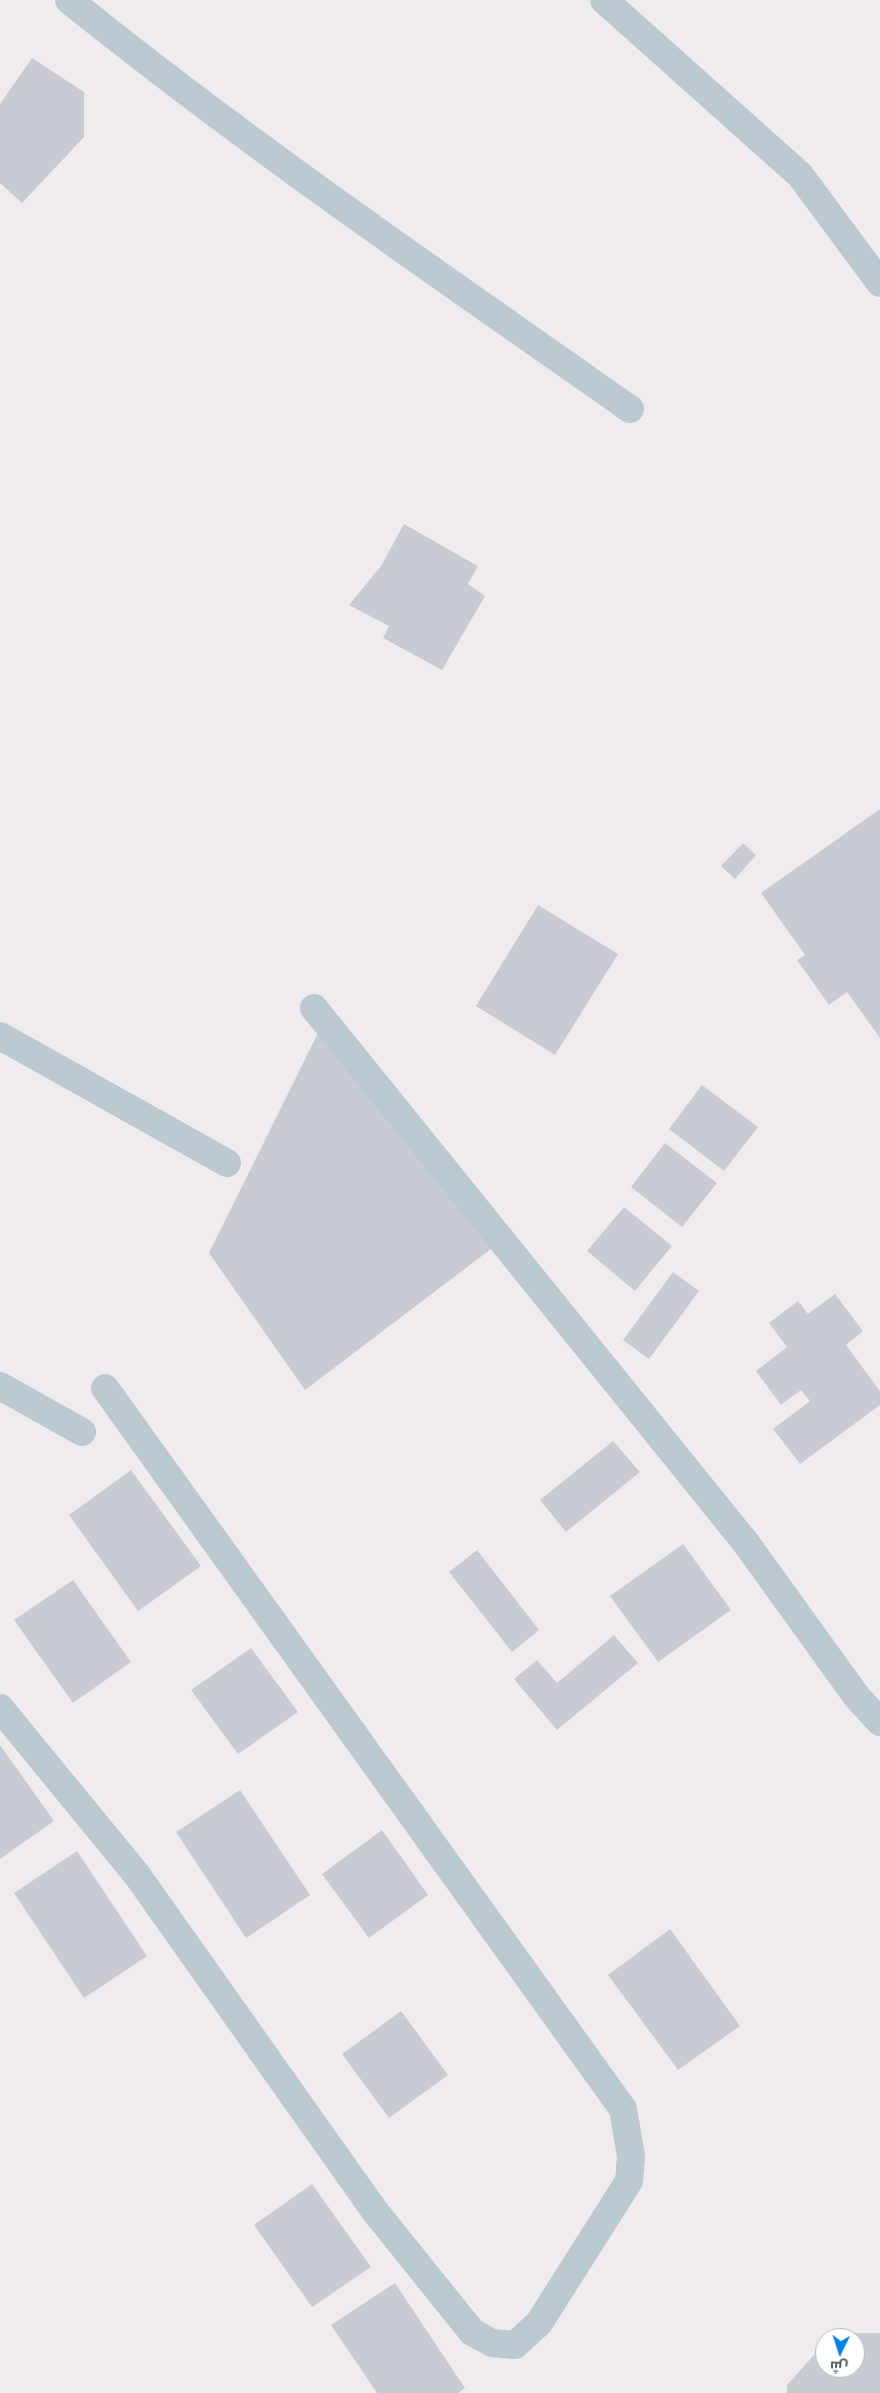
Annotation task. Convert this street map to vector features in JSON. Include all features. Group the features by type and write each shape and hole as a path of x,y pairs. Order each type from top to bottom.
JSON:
{"street":[{"path":"68,0 145,61 281,162 630,409"},
{"path":"604,0 800,175 880,283"},
{"path":"314,1008 746,1543 857,1697 880,1722"},
{"path":"0,1036 227,1163"},
{"path":"0,1386 82,1432"},
{"path":"0,1708 136,1875 374,2210 472,2332 492,2343 515,2345 539,2323 630,2182 631,2156 623,2109 105,1388"}],"building":[{"path":"32,58 84,92 84,137 22,203 0,183 0,104"},
{"path":"404,524 478,566 468,584 485,596 442,670 383,638 389,626 349,605 381,566"},
{"path":"880,809 880,1038 847,992 829,1005 797,960 805,955 761,893"},
{"path":"743,843 756,855 735,879 721,866"},
{"path":"538,905 618,954 555,1055 476,1006"},
{"path":"319,1031 491,1249 305,1390 209,1253"},
{"path":"702,1085 758,1127 724,1171 669,1129"},
{"path":"665,1143 717,1183 682,1227 631,1187"},
{"path":"624,1207 672,1246 635,1291 587,1251"},
{"path":"673,1272 699,1291 649,1359 623,1340"},
{"path":"835,1294 863,1331 846,1345 880,1391 880,1405 800,1464 773,1429 810,1401 801,1390 781,1405 756,1371 787,1347 769,1323 798,1301 808,1314"},
{"path":"613,1441 640,1472 566,1532 540,1500"},
{"path":"131,1470 201,1566 138,1611 69,1515"},
{"path":"683,1544 731,1610 658,1662 610,1596"},
{"path":"477,1550 539,1630 512,1652 449,1572"},
{"path":"73,1580 131,1662 73,1703 14,1620"},
{"path":"614,1635 638,1663 557,1730 514,1679 537,1660 557,1683"},
{"path":"251,1648 298,1712 238,1754 191,1690"},
{"path":"0,1745 54,1821 0,1859"},
{"path":"240,1790 310,1895 246,1938 176,1832"},
{"path":"382,1830 428,1895 369,1938 322,1874"},
{"path":"77,1851 147,1956 84,1998 14,1893"},
{"path":"670,1929 740,2026 678,2070 608,1975"},
{"path":"401,2011 448,2075 389,2118 342,2054"},
{"path":"312,2184 371,2267 312,2307 254,2225"},
{"path":"395,2283 465,2388 458,2393 377,2393 331,2325"},
{"path":"865,2333 880,2333 880,2393 787,2393 787,2385 815,2354 815,2378 865,2378"}]}
